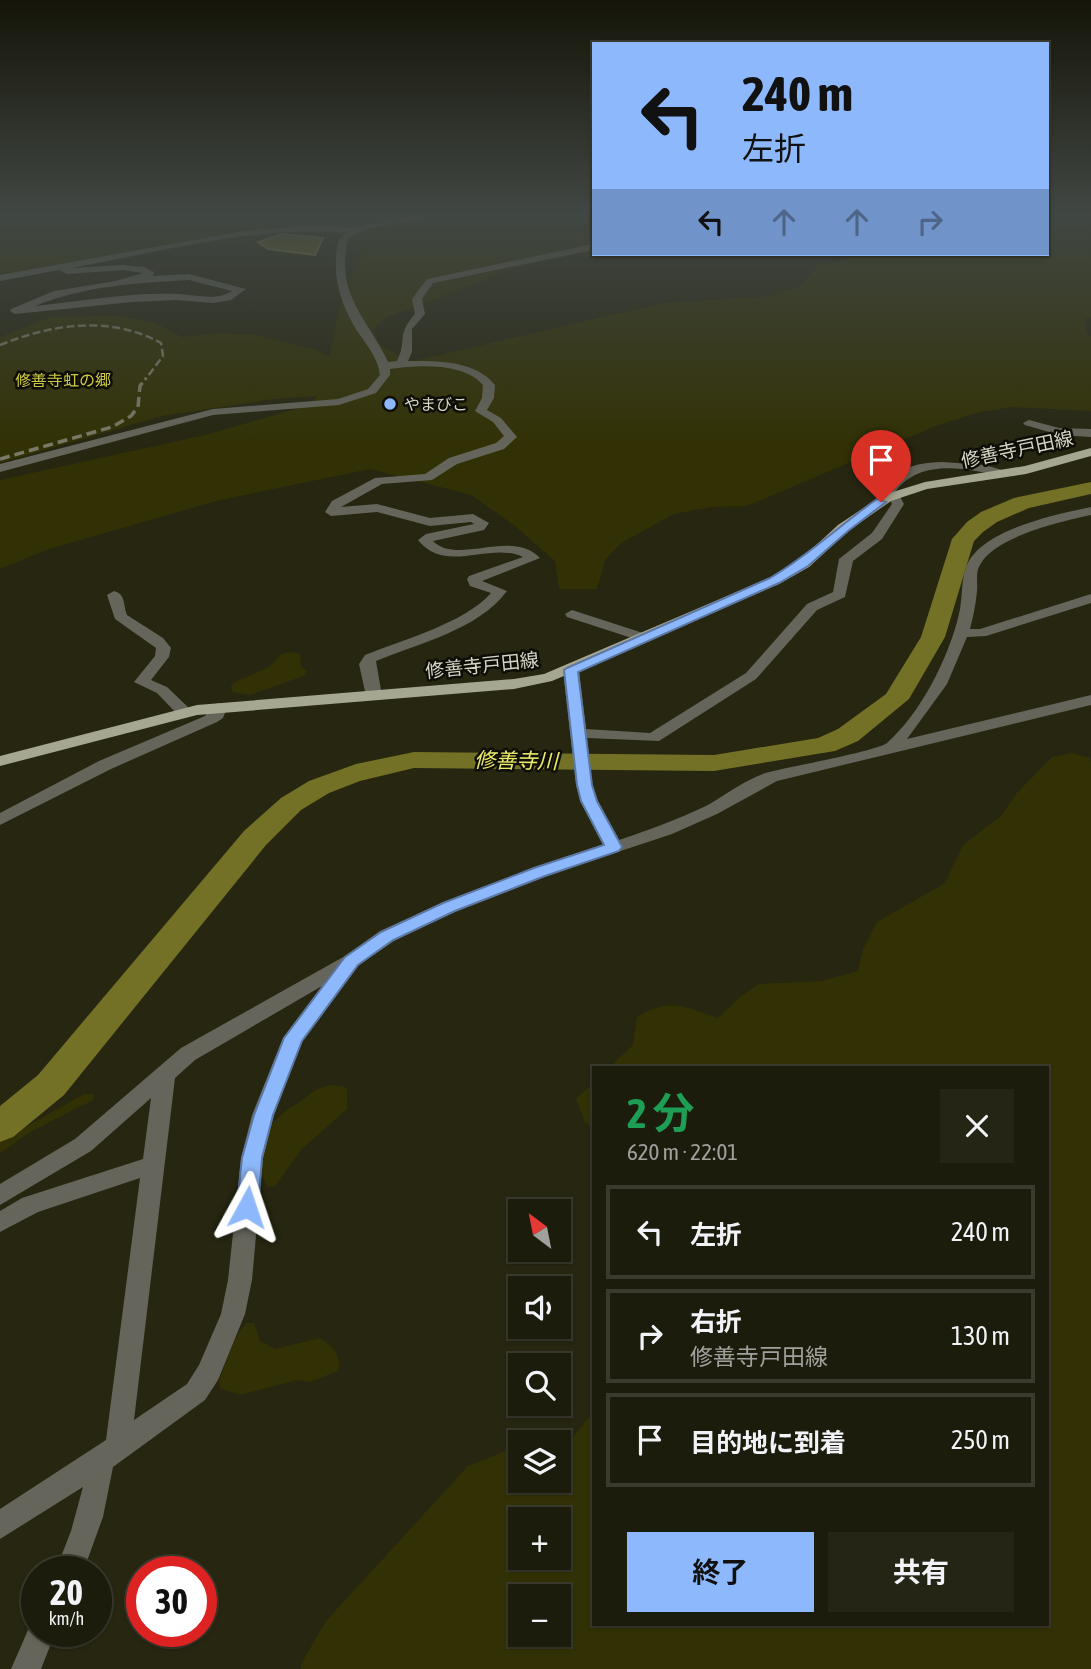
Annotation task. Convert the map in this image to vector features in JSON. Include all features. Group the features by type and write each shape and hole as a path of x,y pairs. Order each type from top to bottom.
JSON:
{"main road":[{"name":"修善寺戸田線","path":"0,761 185,713 532,682 571,670 774,581 804,564 843,528 889,498 925,486 1006,473 1091,452"}],"street":[{"path":"72,290 20,306 15,311 132,299 171,297 214,300 228,298 239,290"},
{"path":"0,468 213,412 320,405 372,391 385,375 385,366 349,307 344,290"},
{"path":"401,363 407,352 407,329 419,317 417,299 422,290"},
{"path":"374,696 367,664 370,659 462,619 483,607 500,591 475,583 474,579 533,558 520,551 456,553 441,551 426,544 425,540 432,537 479,527 482,523 473,518 430,522 377,508 331,512 337,504 379,481 428,477 453,461 500,446 511,437 497,420 481,411 488,398 489,385 475,371 401,363 385,366"},
{"path":"1029,423 1059,430 1091,433"},
{"path":"581,738 653,738 751,676 812,607 840,594 846,559 877,536 898,504 889,498"},
{"path":"891,748 937,691 961,633 970,593 972,566 981,555 1013,534 1084,512 1089,526"},
{"path":"114,595 120,618 158,640 164,648 162,657 142,682 166,692 185,713"},
{"path":"961,633 981,633 1088,602"},
{"path":"572,614 644,638"},
{"path":"571,670 581,738 584,785 589,801 614,847"},
{"path":"0,1196 83,1145 135,1102 165,1072 228,1030 352,961 387,936 449,907 539,872 689,820 771,777 1091,701"},
{"path":"0,820 105,765 211,719 217,715 219,708"},
{"path":"0,1525 109,1454 196,1392 209,1372 236,1303 252,1158 264,1115 293,1038 352,961"},
{"path":"76,1556 99,1477 109,1454 165,1072"},
{"path":"0,1222 30,1205 152,1165"},
{"path":"26,1669 35,1647"}],"green space":[{"name":"修善寺虹の郷","path":"346,290 459,290 385,318 373,330 378,343 409,362 664,303 770,296 787,290 1091,290 1091,318 1085,319 1086,333 1091,336 1091,411 1013,407 980,412 938,425 747,506 711,507 674,514 621,543 605,560 597,589 559,589 555,561 515,526 471,495 370,469 216,501 49,549 0,569 0,480 205,435 310,405 317,396 274,399 162,416 0,463 0,337 51,317 119,316 156,323 182,337 220,333 258,335 316,350 330,357"},
{"path":"281,654 300,654 301,667 307,671 304,676 250,695 232,692 231,686 235,682 269,667"},
{"path":"1072,753 1090,758 1091,1669 301,1669 301,1664 326,1621 468,1466 508,1450 508,1493 571,1493 571,1439 592,1414 592,1626 1049,1626 1049,1066 611,1066 633,1045 637,1017 648,1011 677,1006 718,1018 740,997 759,984 822,981 858,971 863,949 877,922 945,883 963,845 1001,816 1016,794 1052,757"},
{"path":"592,1084 592,1127 585,1122 576,1099"},
{"path":"331,1085 343,1086 347,1090 347,1109 301,1150 275,1186 268,1187 263,1178 262,1161 264,1141 271,1126 282,1114 313,1092"},
{"path":"84,1094 94,1094 93,1100 32,1131 0,1153 0,1141"},
{"path":"247,1323 254,1323 260,1341 275,1349 320,1338 335,1352 339,1360 338,1371 310,1382 297,1380 240,1395 220,1388 219,1381 231,1350 238,1334"}],"waterway":[{"name":"修善寺川","path":"0,1127 51,1085 255,838 286,808 305,795 334,780 414,760 714,763 825,745 848,735 896,699 933,637 963,539 975,527 989,517 1022,503 1091,488"}],"railway":[{"path":"0,345 60,328 101,326 122,329 161,343 163,356 145,380"},
{"path":"0,459 112,427 131,416 138,407 140,386 146,378"}],"place":[{"name":"やまびこ","path":"390,404"}],"route":[{"path":"247,1207 252,1158 264,1115 293,1038 352,961 387,936 449,907 539,872 614,847 589,801 584,785 582,743 571,670 774,581 804,564 843,528 881,502"}]}
